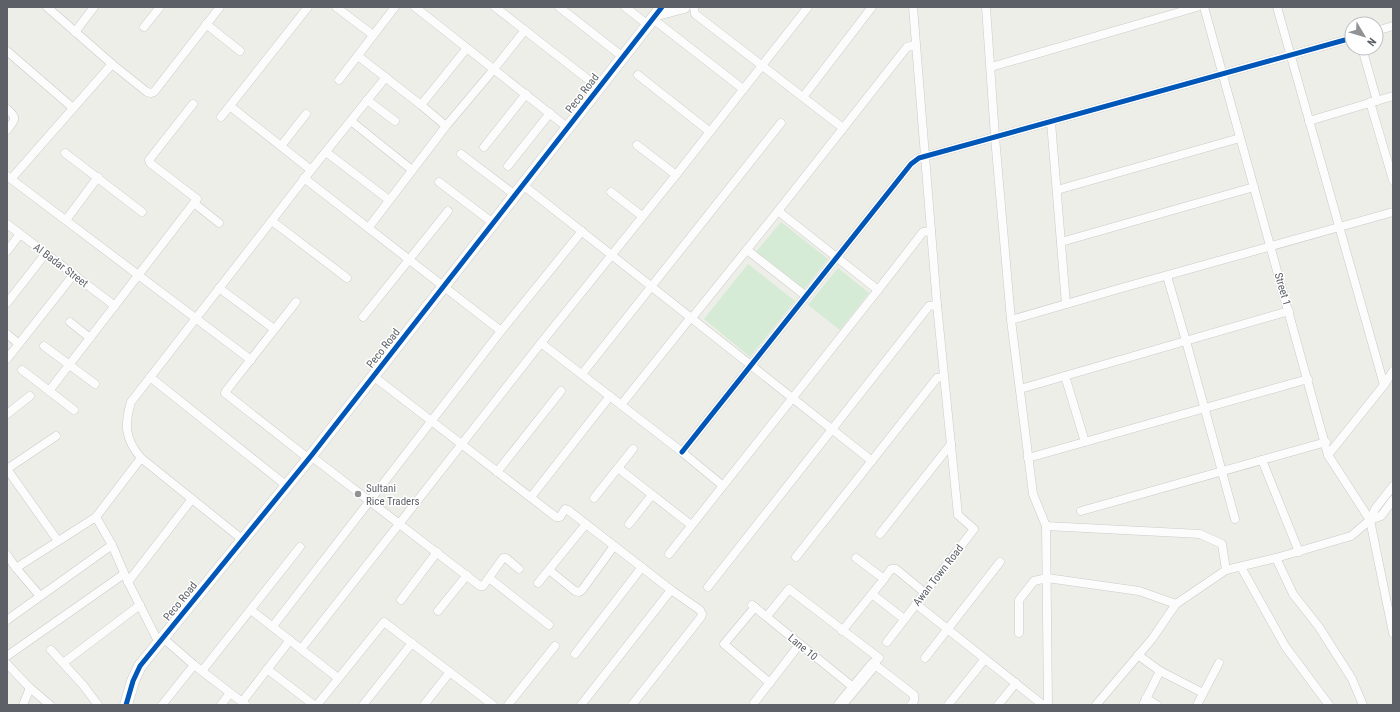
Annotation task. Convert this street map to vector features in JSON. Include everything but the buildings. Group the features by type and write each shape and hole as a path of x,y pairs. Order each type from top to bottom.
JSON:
{"street":[{"path":"47,7 112,64 147,92 154,92 220,7"},
{"path":"75,32 94,7"},
{"path":"144,27 160,7"},
{"path":"220,117 308,7"},
{"path":"336,7 373,35"},
{"path":"339,80 395,7"},
{"path":"415,7 550,112 568,128"},
{"path":"495,7 599,88"},
{"path":"558,7 623,57"},
{"path":"625,7 655,16 743,89"},
{"path":"655,16 684,7"},
{"path":"694,7 695,14 843,128"},
{"path":"301,649 461,444 808,7"},
{"path":"803,97 872,7"},
{"path":"880,534 951,444 943,377 930,231 913,7"},
{"path":"986,7 995,136 1011,320 1033,494 1046,526 1048,705"},
{"path":"991,67 1197,7"},
{"name":"Street 1","path":"1204,7 1326,442 1328,455 1370,520 1378,562 1391,604 1393,633"},
{"path":"1276,7 1384,385"},
{"name":"Peco Road","path":"126,705 136,674 161,640 310,458 655,16"},
{"path":"206,24 240,51"},
{"path":"369,227 446,126 494,69 524,30"},
{"path":"682,452 911,164 919,158 1344,40"},
{"path":"621,405 747,250 907,47 915,46"},
{"path":"421,105 467,48"},
{"path":"7,51 73,108"},
{"path":"358,56 446,126"},
{"path":"1364,56 1373,101 1393,180"},
{"path":"112,64 9,178 251,360"},
{"path":"638,75 710,132"},
{"path":"243,540 142,458 131,445 126,421 131,402 304,178 386,77"},
{"path":"484,147 526,94"},
{"path":"1309,121 1393,96"},
{"path":"367,100 395,121"},
{"path":"49,391 198,199 150,163 149,160 193,104"},
{"path":"230,106 311,170"},
{"path":"7,109 14,115 15,118 7,130"},
{"path":"508,166 550,112"},
{"path":"281,146 306,114"},
{"path":"351,121 412,170"},
{"path":"1051,122 1066,304"},
{"path":"582,374 781,123"},
{"path":"1057,190 1240,138"},
{"path":"637,145 676,175"},
{"path":"326,152 390,200"},
{"path":"65,153 142,212"},
{"path":"461,154 515,195"},
{"path":"66,220 98,177"},
{"path":"304,178 501,331"},
{"path":"439,182 493,224"},
{"path":"523,185 872,461"},
{"path":"1061,242 1254,187"},
{"path":"611,192 642,216"},
{"path":"194,203 219,223"},
{"path":"363,317 448,211"},
{"path":"778,211 878,290"},
{"path":"1011,320 1270,245 1393,212"},
{"path":"272,221 347,278"},
{"name":"Al Badar Street","path":"7,224 115,306"},
{"path":"273,626 501,331 582,231"},
{"path":"669,554 923,232 930,231"},
{"path":"7,251 20,234"},
{"path":"747,250 806,296"},
{"path":"7,303 46,253"},
{"path":"7,360 74,274"},
{"path":"1167,276 1236,519"},
{"path":"219,288 274,330"},
{"path":"296,302 226,391 226,394 482,586 484,586 503,558 506,558 520,569"},
{"path":"708,587 929,306 937,305"},
{"path":"1020,390 1289,311"},
{"path":"70,322 90,338"},
{"path":"7,334 19,344"},
{"path":"541,343 682,452 722,486"},
{"path":"44,346 95,384"},
{"path":"22,370 74,410"},
{"path":"1328,455 1384,385 1393,371"},
{"path":"374,376 556,517 560,517 566,509 671,590 700,610 702,614 701,617 632,705"},
{"path":"1065,376 1085,442"},
{"path":"150,377 287,486"},
{"path":"796,557 937,378 943,377"},
{"path":"1028,458 1204,407 1308,379"},
{"path":"497,472 561,391"},
{"path":"7,414 30,396"},
{"path":"530,497 610,396"},
{"path":"56,436 7,469 58,541"},
{"path":"1081,511 1326,442"},
{"name":"Awan Town Road","path":"887,642 974,529 958,516 951,444"},
{"path":"594,498 633,449"},
{"path":"16,568 96,518 142,458"},
{"path":"1262,460 1298,552"},
{"path":"618,468 691,526"},
{"path":"1370,520 1375,509 1393,486"},
{"path":"629,524 652,495"},
{"path":"128,582 192,499"},
{"path":"1096,705 1152,639 1176,604 1226,570 1276,558 1351,536 1370,520 1381,516 1393,500"},
{"path":"96,518 112,545 124,574 140,605 161,640 244,703 267,669 290,640"},
{"path":"538,583 586,524"},
{"path":"1046,526 1200,534 1222,544 1226,570"},
{"path":"7,609 10,618 112,545"},
{"path":"549,570 575,592 579,592 614,546"},
{"path":"202,671 300,547"},
{"path":"401,600 437,552"},
{"path":"7,555 40,596"},
{"path":"856,558 884,579"},
{"path":"1276,558 1293,594 1319,627 1352,679 1363,705"},
{"path":"925,658 1000,562"},
{"path":"575,654 642,567"},
{"path":"1241,567 1285,646 1329,705"},
{"path":"842,631 891,569 896,569 925,593"},
{"path":"7,656 124,574"},
{"path":"438,611 467,575"},
{"path":"489,578 549,625"},
{"path":"1019,633 1019,600 1034,581 1046,578 1138,591 1176,604"},
{"path":"767,616 789,589 879,658 840,705"},
{"path":"581,705 671,590"},
{"path":"872,594 904,619"},
{"path":"916,604 1043,705"},
{"path":"63,663 140,605"},
{"name":"Lane 10","path":"770,682 724,644 754,606 799,645 854,688"},
{"path":"251,610 338,678"},
{"path":"317,705 384,622 493,705"},
{"path":"363,705 412,643"},
{"path":"754,703 799,645"},
{"path":"508,705 555,646"},
{"path":"51,650 83,685 98,705"},
{"path":"1138,655 1160,671 1203,693"},
{"path":"948,705 985,659"},
{"path":"1197,705 1219,663"},
{"path":"7,664 30,688 50,705"},
{"path":"874,664 914,695 915,698 912,705"},
{"path":"162,705 194,665"},
{"path":"267,669 314,705"},
{"path":"1157,705 1144,702 1160,671"},
{"path":"424,705 450,672"},
{"path":"998,705 1016,683"},
{"path":"23,705 30,688"},
{"path":"221,705 230,693"}],"green space":[{"path":"781,222 828,259 803,291 755,253"},
{"path":"748,264 795,301 750,357 704,319"},
{"path":"838,268 869,293 840,330 808,305"}],"cycle path":[{"path":"126,705 133,681 140,666 311,456 662,7"},
{"path":"682,452 911,164 919,158 1344,40"}],"place":[{"name":"Sultani Rice Traders","path":"358,494"}]}
